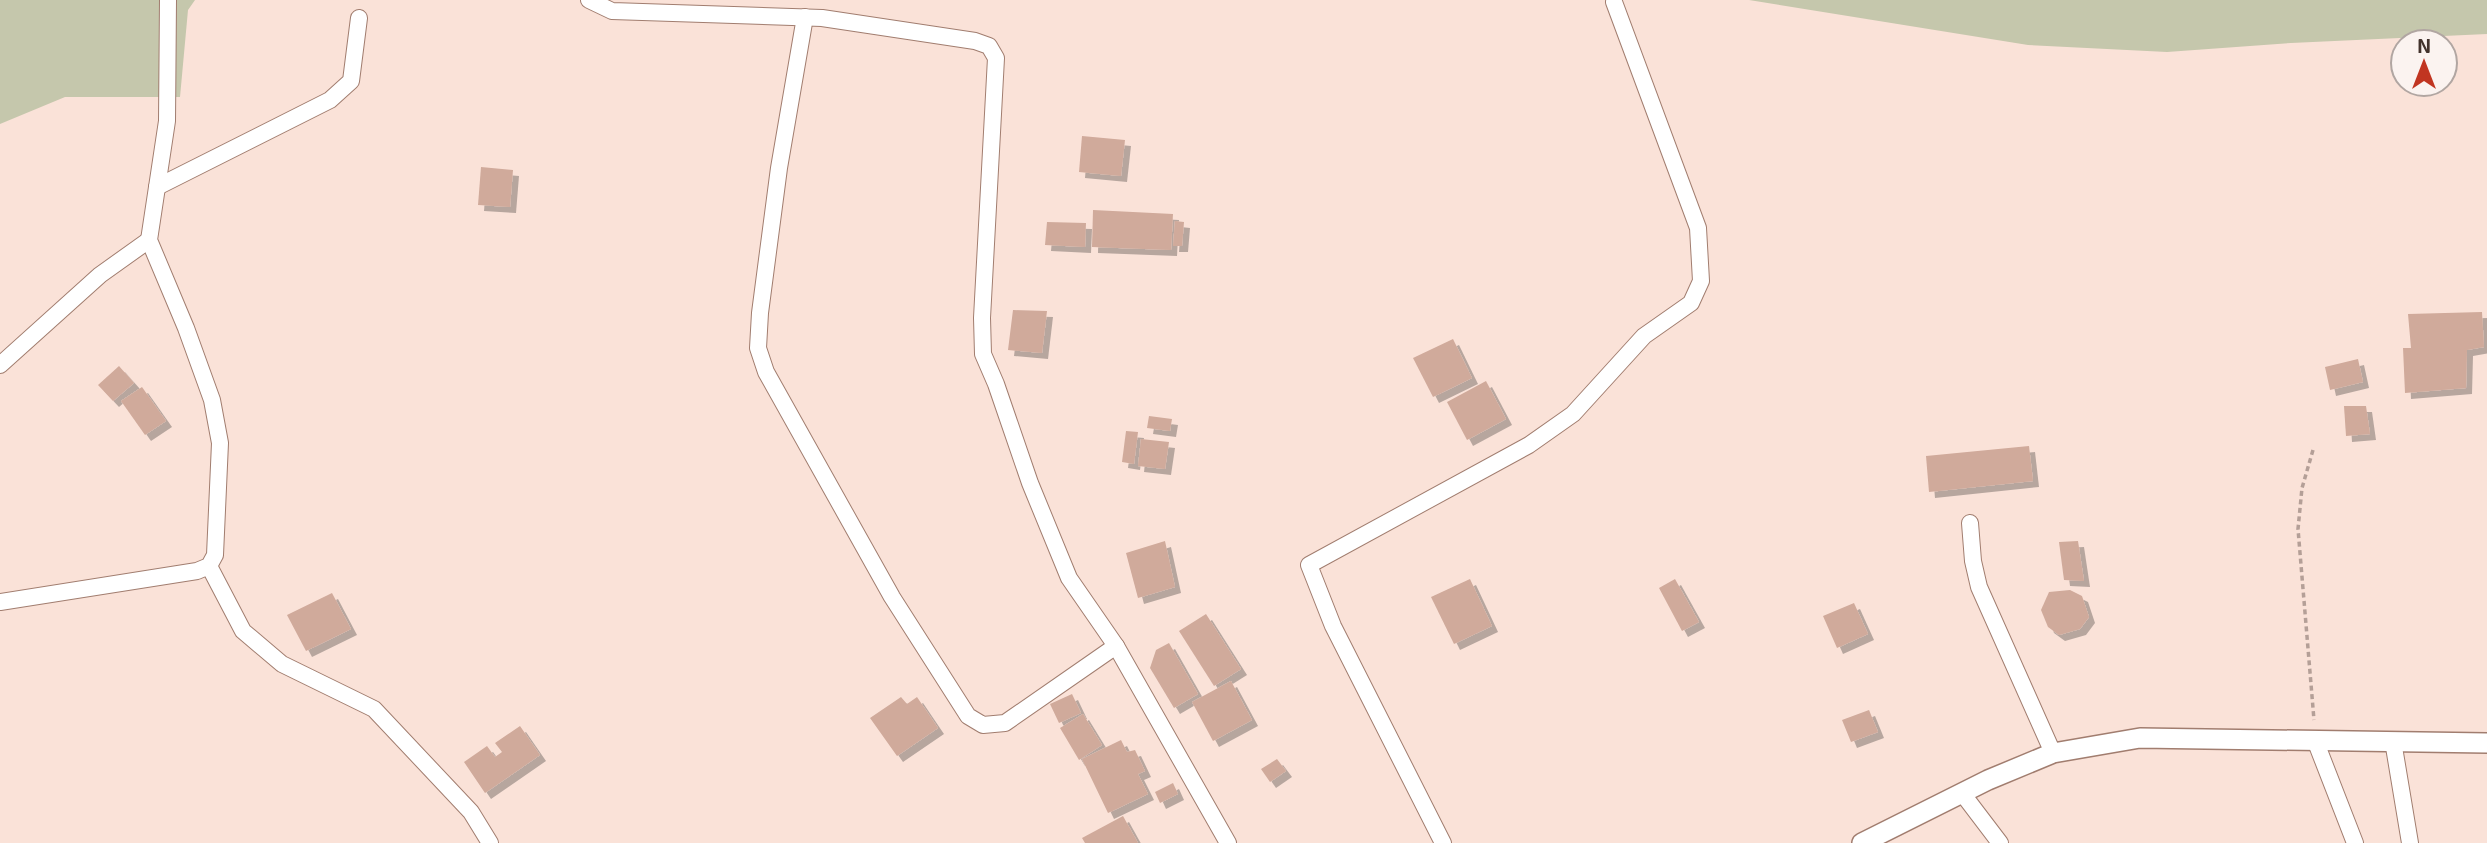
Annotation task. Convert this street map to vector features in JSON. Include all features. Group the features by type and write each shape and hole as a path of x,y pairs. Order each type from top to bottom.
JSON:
{"street":[{"path":"0,602 197,572 209,566 215,555 220,443 212,400 187,328 149,240 167,121 168,0"},
{"path":"589,0 612,11 805,17 975,41 989,46 996,58 982,318 983,354 1030,483 1069,578 1116,646 1228,843"},
{"path":"1443,843 1333,626 1309,565 1529,445 1573,414 1644,336 1691,303 1701,281 1698,228 1614,2"},
{"path":"805,17 779,168 760,313 758,348 766,372 892,597 968,716 983,724 1005,723 1116,646"},
{"path":"157,187 330,100 351,81 359,18"},
{"path":"0,365 100,275 149,240"},
{"path":"1970,523 1973,561 1979,587 2053,753"},
{"path":"209,566 243,631 282,664 374,709 471,812 490,843"},
{"path":"1862,843 1962,793 2053,753 2140,738 2487,743"},
{"path":"2315,740 2355,843"},
{"path":"2393,741 2410,843"},
{"path":"1962,793 2000,843"}],"path":[{"path":"2313,450 2302,488 2298,529 2315,740"}],"green space":[{"path":"0,0 195,0 188,10 180,97 65,97 0,124"},
{"path":"1749,0 2487,0 2487,34 2459,35 2459,28 2389,28 2389,38 2167,52 2028,45"}],"building":[{"path":"1082,136 1125,140 1121,176 1079,172"},
{"path":"481,167 513,170 510,207 478,205"},
{"path":"1093,210 1173,214 1171,250 1092,247"},
{"path":"1175,221 1184,222 1182,246 1173,246"},
{"path":"1047,222 1086,223 1085,247 1045,245"},
{"path":"1013,310 1047,311 1042,353 1008,350"},
{"path":"2482,312 2484,347 2467,350 2466,388 2405,393 2403,348 2411,348 2408,314"},
{"path":"1453,339 1472,378 1433,397 1413,358"},
{"path":"2358,359 2363,382 2330,390 2325,367"},
{"path":"119,366 134,383 113,401 98,385"},
{"path":"1486,381 1506,419 1467,440 1447,402"},
{"path":"142,387 166,421 145,435 121,401"},
{"path":"2344,406 2366,406 2370,434 2346,436"},
{"path":"1149,416 1172,419 1170,431 1147,428"},
{"path":"1126,431 1138,432 1134,464 1122,462"},
{"path":"1141,439 1169,442 1165,469 1138,466"},
{"path":"2029,446 2033,481 1929,492 1926,456"},
{"path":"1165,541 1175,587 1138,598 1126,553"},
{"path":"2078,541 2084,581 2064,580 2059,542"},
{"path":"1470,579 1492,626 1454,644 1431,597"},
{"path":"1675,579 1699,622 1682,631 1659,588"},
{"path":"2070,590 2082,596 2089,617 2080,629 2059,635 2048,627 2041,610 2049,592"},
{"path":"332,593 351,629 306,651 287,615"},
{"path":"1854,603 1868,634 1837,648 1823,616"},
{"path":"1206,614 1241,669 1214,686 1179,631"},
{"path":"1169,643 1198,694 1174,708 1150,668 1156,650"},
{"path":"1231,681 1252,720 1213,741 1192,702"},
{"path":"1072,694 1081,713 1059,723 1050,704"},
{"path":"901,697 907,704 917,697 938,728 897,756 870,718"},
{"path":"1869,710 1878,732 1851,742 1842,720"},
{"path":"1083,714 1102,745 1079,760 1060,728"},
{"path":"520,726 540,755 485,793 464,762 487,746 495,757 502,752 495,743"},
{"path":"1121,740 1127,752 1135,750 1145,771 1138,774 1148,794 1108,813 1082,759"},
{"path":"1277,759 1286,771 1270,782 1261,769"},
{"path":"1173,783 1178,794 1160,803 1155,792"},
{"path":"1123,816 1138,843 1085,843 1082,838"}]}
